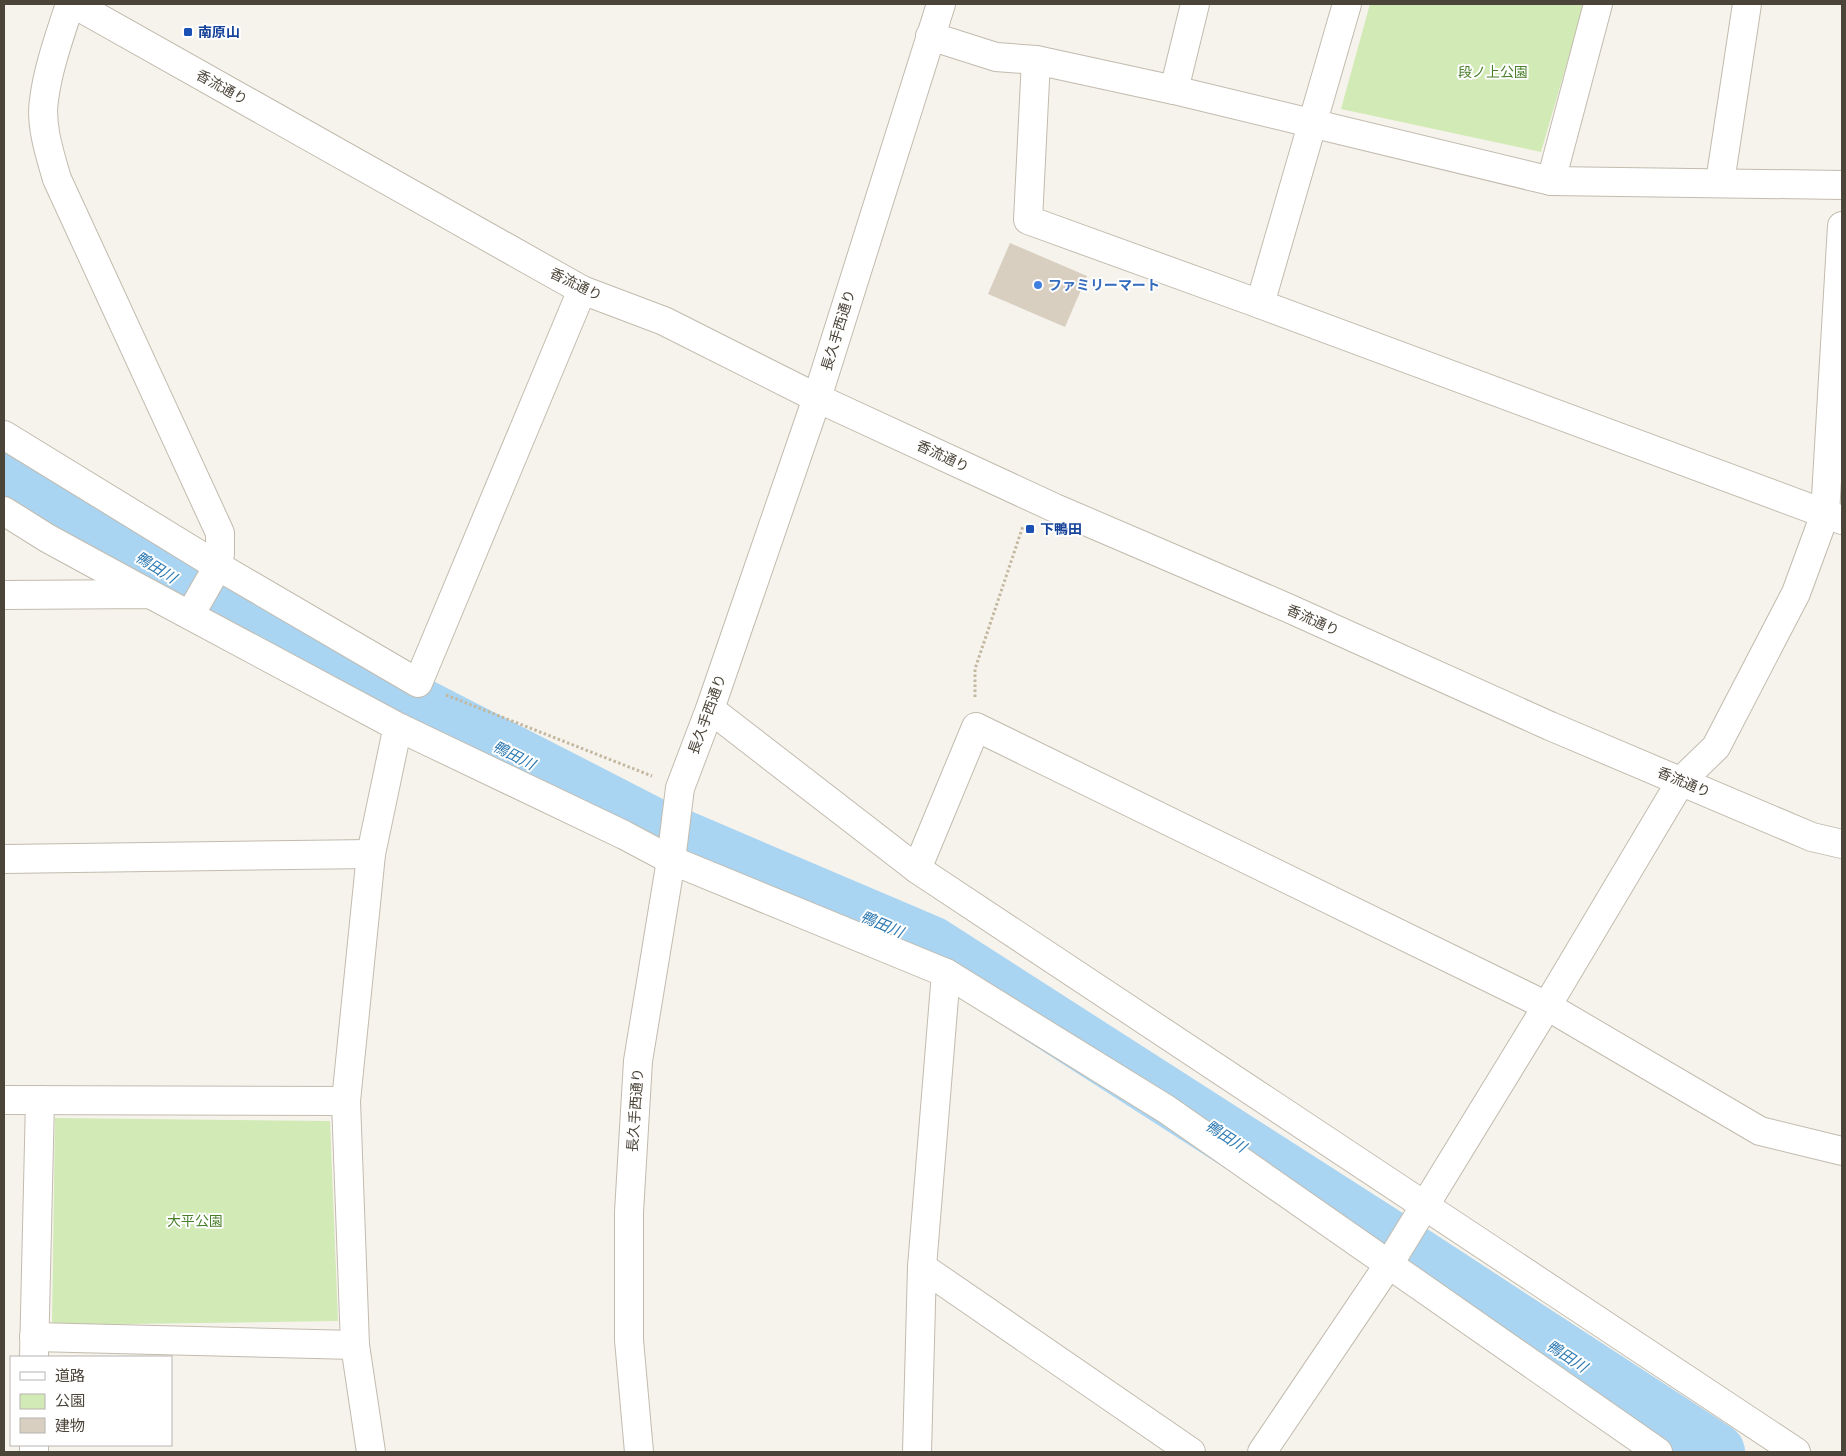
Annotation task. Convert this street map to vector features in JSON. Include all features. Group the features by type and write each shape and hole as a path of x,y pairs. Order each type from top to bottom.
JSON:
{"street":[{"path":"70,4 59,36 44,101 46,138 56,179 220,533 220,554 214,574 190,615"},
{"name":"香流通り","path":"74,4 582,290 664,321 817,398 1055,508 1288,608 1550,726 1812,837 1842,844"},
{"name":"長久手西通り","path":"639,1452 629,1340 629,1212 638,1060 672,860 680,788 710,709 817,398 941,4"},
{"path":"1174,90 1195,4"},
{"path":"1260,304 1347,4"},
{"path":"1551,181 1598,4"},
{"path":"1720,182 1747,4"},
{"path":"930,36 996,57 1036,60 1174,90 1551,181 1842,185"},
{"path":"1036,60 1028,220 1834,517"},
{"path":"1262,1452 1389,1264 1547,1006 1681,781 1716,747 1834,517 1842,226"},
{"path":"4,435 216,565 418,684 582,290"},
{"path":"4,511 47,538 400,728 624,835 672,860 946,973 1166,1109 1658,1452"},
{"path":"4,595 150,594"},
{"path":"710,709 917,869 1796,1452"},
{"path":"917,869 976,727 1547,1006 1760,1131 1842,1151"},
{"path":"371,1452 355,1345 346,1101 371,854 396,735 400,728"},
{"path":"4,859 371,854"},
{"path":"917,1452 922,1267 946,973"},
{"path":"4,1100 346,1101"},
{"path":"40,1100 34,1347 355,1345"},
{"path":"922,1267 1191,1452"}],"path":[{"path":"976,727 975,669 1025,522 1055,508"},
{"path":"418,684 680,788"}],"green space":[{"name":"段ノ上公園","path":"1370,4 1584,4 1541,152 1341,109"},
{"name":"大平公園","path":"55,1118 330,1121 338,1321 52,1325"}],"building":[{"name":"ファミリーマート","path":"1010,243 1087,276 1065,327 988,294"}],"waterway":[{"name":"鴨田川","path":"4,474 185,586 652,826 931,945 1391,1240 1716,1452"}],"place":[{"name":"南原山","path":"188,32"},
{"name":"ファミリーマート","path":"1038,285"},
{"name":"下鴨田","path":"1030,529"}]}
